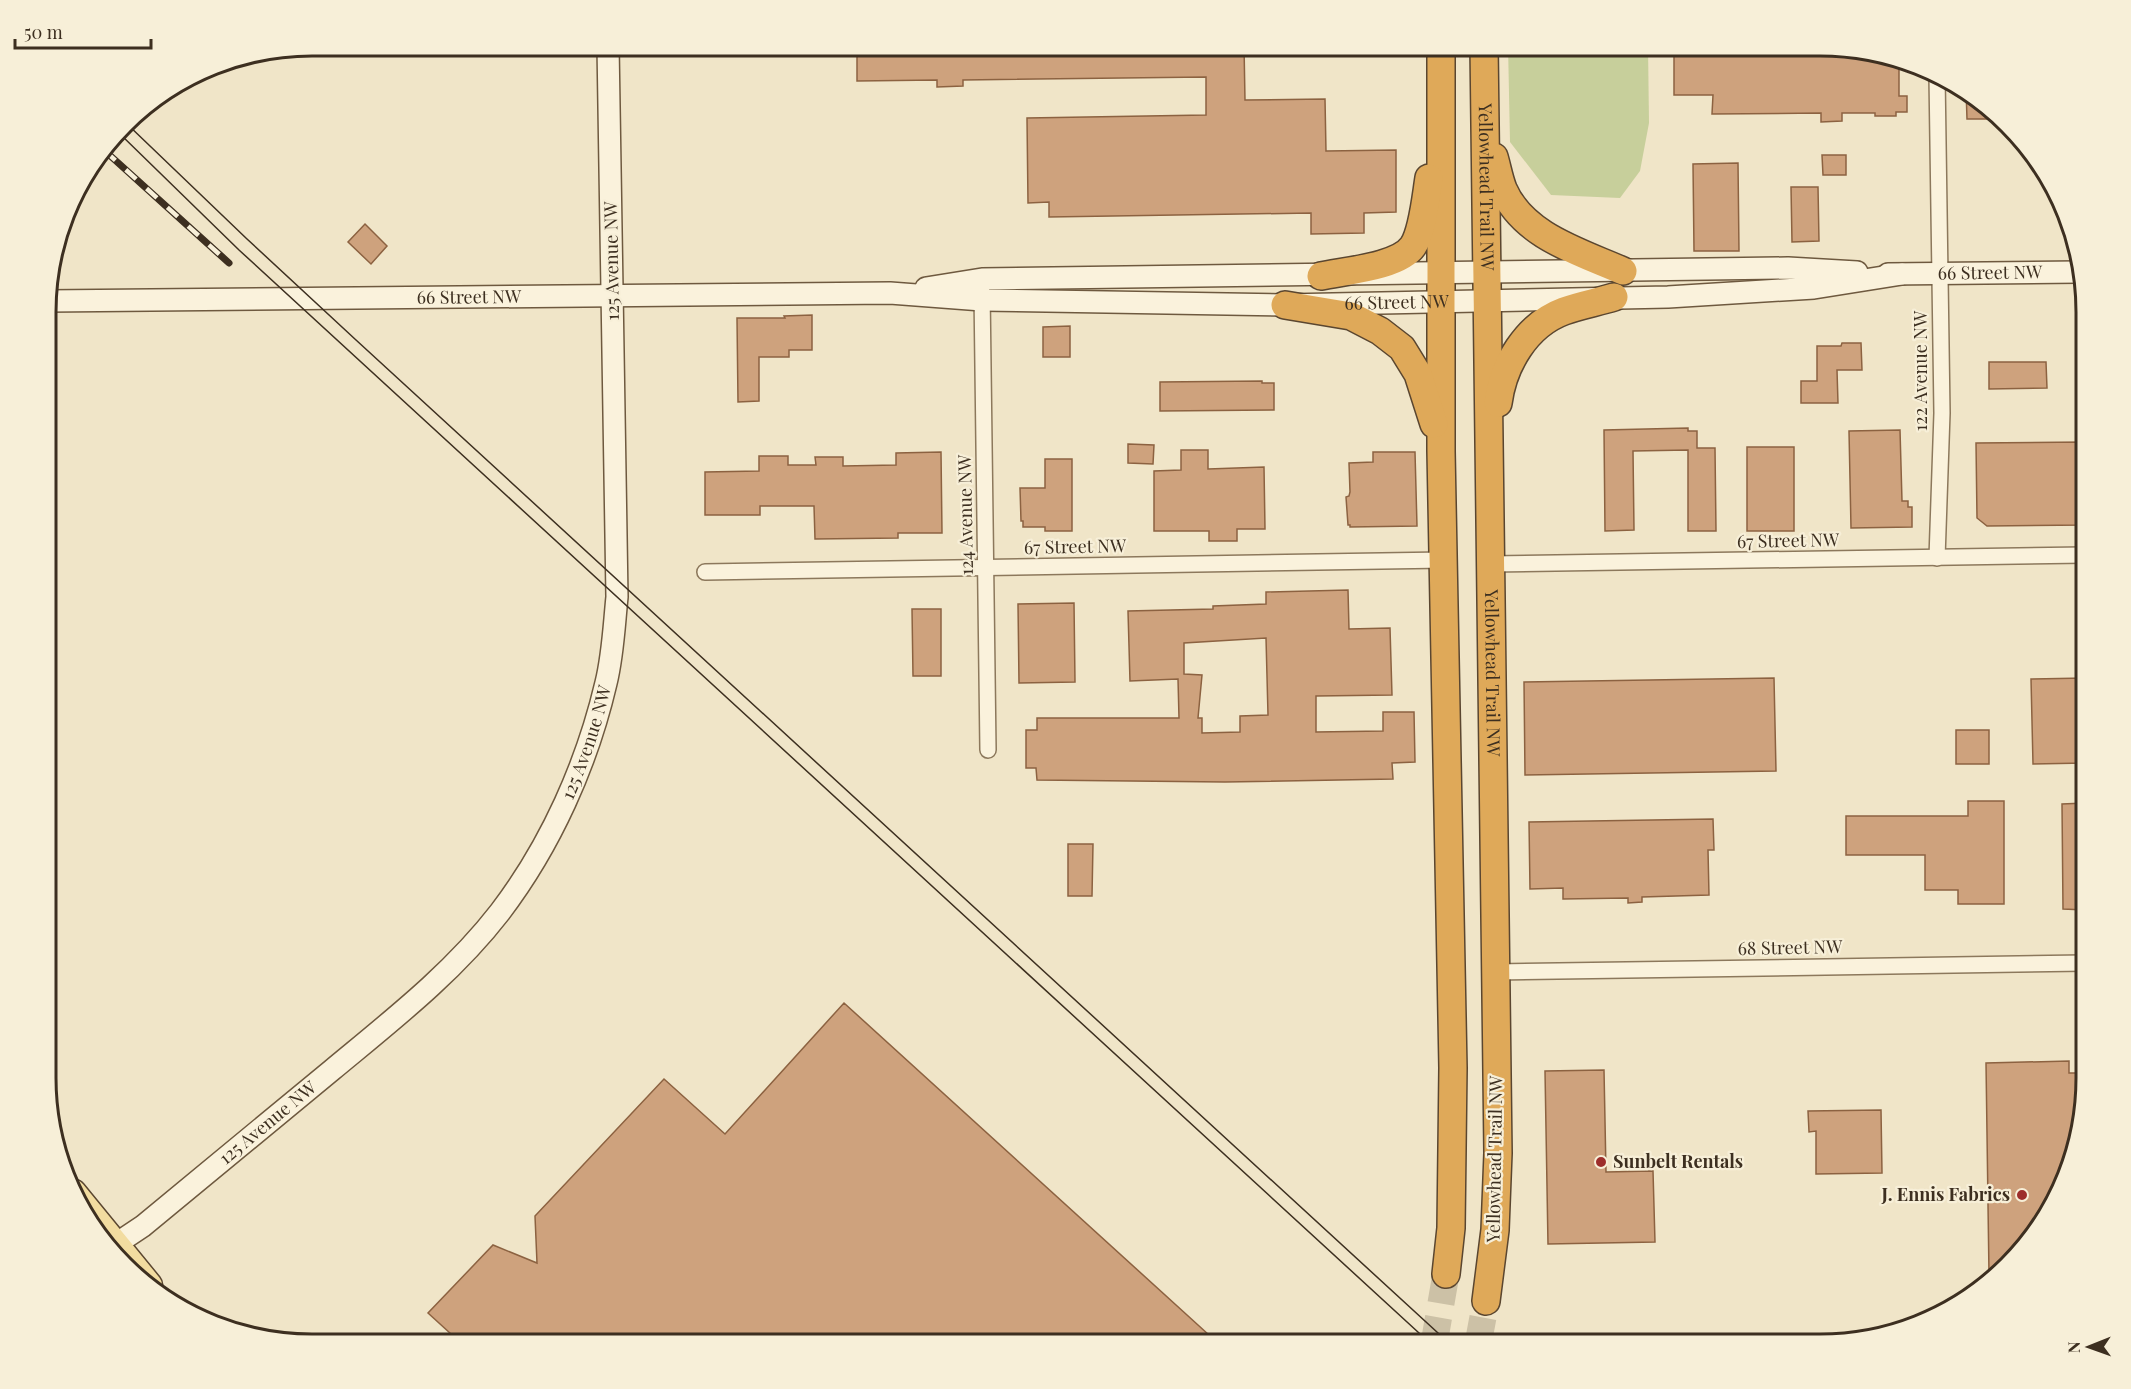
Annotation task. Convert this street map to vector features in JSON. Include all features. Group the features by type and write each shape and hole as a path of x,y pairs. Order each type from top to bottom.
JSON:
{"highway":[{"path":"1441,56 1442,451 1453,1150 1451,1228 1446,1275"},
{"name":"Yellowhead Trail NW","path":"1484,56 1498,1153 1495,1230 1486,1301"},
{"path":"1321,276 1394,261 1413,247 1422,218 1442,105"},
{"path":"1485,126 1503,189 1526,220 1551,240 1623,271"},
{"path":"1490,454 1503,376 1524,342 1540,324 1564,311 1614,297"},
{"path":"1285,305 1352,316 1380,331 1402,348 1418,374 1442,451"}],"main road":[{"name":"125 Avenue NW","path":"117,1244 152,1219 369,1040 443,974 502,910 541,848 578,773 607,680 617,597 608,56"},
{"name":"66 Street NW","path":"982,290 1285,305 1443,301 1486,287 1623,271 1788,268 1902,274 2072,272"},
{"name":"66 Street NW","path":"56,301 890,293 1321,276 1442,274 1486,287 1614,297 1668,297 1814,288 1902,274"}],"street":[{"name":"122 Avenue NW","path":"1937,84 1942,413 1937,558"},
{"name":"124 Avenue NW","path":"982,290 988,750"},
{"name":"67 Street NW","path":"1491,564 2076,555"},
{"name":"67 Street NW","path":"705,573 1445,560"},
{"name":"68 Street NW","path":"1495,972 2076,963"}],"green space":[{"path":"1508,56 1648,56 1649,123 1640,171 1620,198 1551,195 1510,142"}],"building":[{"path":"857,56 1244,56 1245,100 1325,99 1326,151 1396,150 1396,212 1364,213 1364,233 1311,234 1311,213 1049,217 1049,202 1028,203 1027,118 1206,115 1206,77 963,80 963,86 937,87 937,80 857,81"},
{"path":"1674,56 1837,56 1870,60 1899,68 1899,96 1907,96 1907,112 1896,112 1896,116 1875,116 1875,113 1842,113 1842,121 1821,122 1821,113 1712,114 1713,95 1674,95"},
{"path":"1966,102 1988,119 1967,119"},
{"path":"1822,155 1846,155 1846,175 1823,175"},
{"path":"1738,163 1739,251 1694,251 1693,164"},
{"path":"1791,187 1818,187 1819,241 1792,242"},
{"path":"365,224 387,246 371,264 348,242"},
{"path":"812,315 812,350 789,350 789,357 759,357 759,401 738,402 737,318 785,318 784,316"},
{"path":"1070,326 1070,357 1043,357 1043,327"},
{"path":"1842,343 1861,343 1862,370 1837,370 1838,403 1801,403 1801,381 1817,381 1817,346 1841,346"},
{"path":"1989,362 2046,362 2047,388 1989,389"},
{"path":"1262,381 1262,383 1274,383 1274,410 1160,411 1160,382"},
{"path":"1688,428 1688,431 1697,431 1697,448 1715,448 1716,531 1688,531 1688,450 1633,451 1634,530 1605,531 1604,430"},
{"path":"1900,430 1902,501 1908,501 1908,507 1912,507 1912,527 1851,528 1849,431"},
{"path":"2076,442 2076,525 1987,526 1977,518 1976,443"},
{"path":"1128,444 1154,445 1153,464 1128,463"},
{"path":"1747,447 1794,447 1794,531 1747,531"},
{"path":"1181,450 1208,450 1208,469 1264,467 1265,529 1237,529 1237,541 1209,541 1209,531 1154,531 1154,471 1181,470"},
{"path":"941,452 942,533 898,533 898,538 815,539 814,506 760,506 760,515 705,515 705,472 759,471 759,456 788,456 788,465 816,465 815,457 843,457 843,466 896,465 896,453"},
{"path":"1373,452 1415,452 1417,526 1350,527 1348,525 1346,497 1350,492 1349,463 1373,462"},
{"path":"1045,459 1072,459 1072,531 1045,531 1045,527 1023,527 1020,488 1045,488"},
{"path":"1348,590 1349,629 1390,628 1392,695 1316,696 1316,732 1383,731 1383,712 1414,712 1415,762 1392,763 1393,779 1225,782 1037,780 1036,768 1026,768 1026,730 1037,730 1037,718 1179,718 1178,679 1130,681 1128,611 1213,609 1213,606 1266,604 1266,592","holes":["1266,638 1268,715 1240,716 1240,732 1202,733 1202,718 1198,718 1202,675 1184,674 1184,643"]},
{"path":"1074,603 1075,682 1019,683 1018,604"},
{"path":"912,609 941,609 941,676 913,676"},
{"path":"1774,678 1776,771 1525,775 1524,682"},
{"path":"2076,678 2076,763 2033,764 2031,679"},
{"path":"1956,730 1989,730 1989,764 1956,764"},
{"path":"1968,801 2004,801 2004,904 1958,904 1958,890 1925,890 1925,855 1846,855 1846,816 1968,816"},
{"path":"2076,803 2076,910 2063,909 2062,804"},
{"path":"1713,819 1714,850 1708,850 1709,895 1642,897 1642,902 1628,903 1628,898 1563,899 1563,888 1530,889 1529,822"},
{"path":"1068,844 1093,844 1092,896 1068,896"},
{"path":"844,1003 1208,1334 451,1334 428,1313 493,1245 537,1263 535,1216 664,1079 725,1134"},
{"name":"J. Ennis Fabrics","path":"2069,1061 2069,1073 2076,1073 2071,1128 2056,1176 2041,1206 2023,1233 1989,1269 1986,1063"},
{"path":"1604,1070 1606,1172 1653,1171 1655,1242 1548,1244 1545,1071"},
{"path":"1881,1110 1882,1173 1816,1174 1816,1131 1809,1132 1808,1111"}],"tunnel":[{"path":"1436,1334 1446,1274"},
{"path":"1480,1334 1486,1301"}],"tram line":[{"path":"132,129 356,340 1439,1334"},
{"path":"124,138 239,250 1420,1334"}],"railway":[{"path":"109,155 229,263"}],"place":[{"name":"Sunbelt Rentals","path":"1601,1162"},
{"name":"J. Ennis Fabrics","path":"2022,1195"}]}
